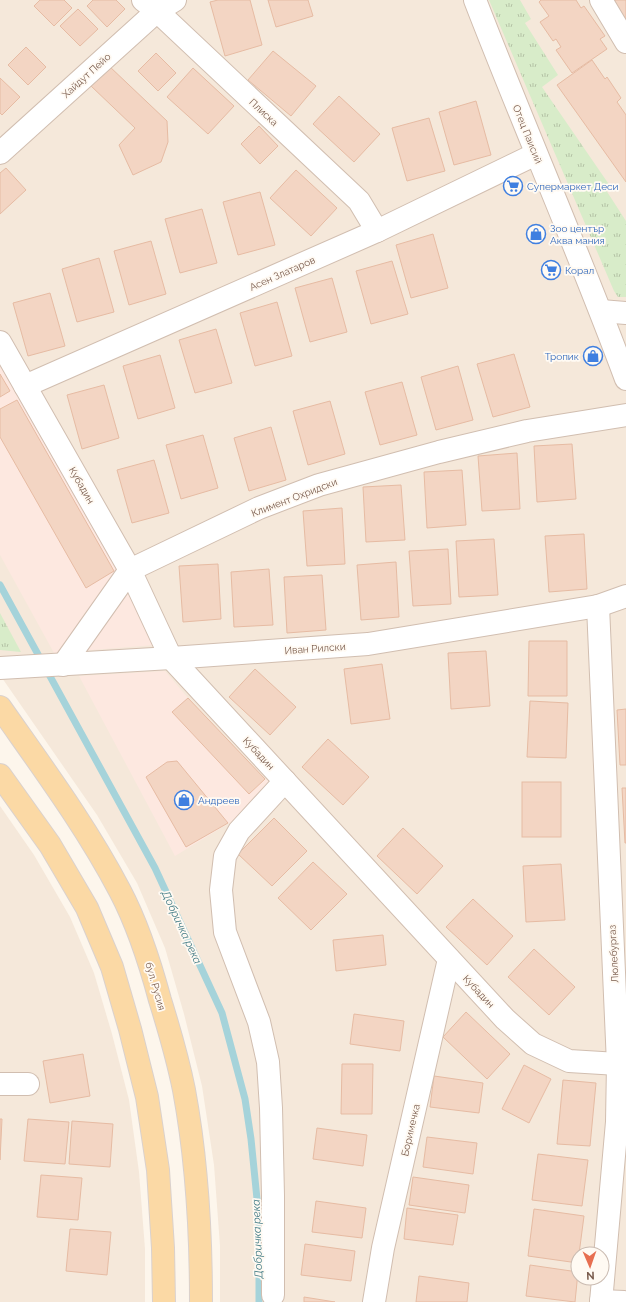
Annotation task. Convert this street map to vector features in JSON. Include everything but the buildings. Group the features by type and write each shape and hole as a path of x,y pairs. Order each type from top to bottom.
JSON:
{"main road":[{"name":"бул. Русия","path":"0,707 82,825 121,892 147,954 184,1089 195,1166 201,1246 201,1302"},
{"path":"0,775 50,845 87,908 112,967 130,1029 147,1097 158,1170 164,1248 164,1302"}],"street":[{"name":"Отец Паисий","path":"475,0 536,154 601,311 626,379"},
{"path":"601,0 626,42"},
{"name":"Хайдут Пейо","path":"0,153 159,4"},
{"name":"Плиска","path":"159,4 359,201 377,231"},
{"name":"Асен Златаров","path":"25,386 377,231 536,154"},
{"path":"601,311 626,313"},
{"name":"Кубадин","path":"0,342 130,570 171,658 505,1019 533,1044 569,1061 618,1064"},
{"name":"Климент Охридски","path":"59,665 130,570 259,508 319,485 439,452 527,431 626,415"},
{"name":"Иван Рилски","path":"0,668 368,644 598,606 626,596"},
{"name":"Люлебургаз","path":"598,606 621,1122 601,1302"},
{"path":"273,1295 273,1182 268,1062 259,1022 225,932 221,890 226,856 239,831 284,781"},
{"name":"Боримечка","path":"374,1302 383,1248 449,959"},
{"path":"0,1084 28,1084"},
{"path":"601,1302 624,1302"}],"shaded area":[{"path":"0,0 626,0 626,1302 220,1302 220,1246 214,1165 202,1086 184,1014 165,948 137,883 97,815 0,675"},
{"path":"0,360 122,574 155,645 54,653 0,555"},
{"path":"165,671 188,698 265,779 271,782 234,820 175,856 79,676"},
{"path":"0,806 34,855 70,917 94,973 112,1034 129,1100 139,1172 145,1249 145,1302 0,1302"}],"green space":[{"path":"489,0 520,0 531,19 525,23 558,75 542,87 608,183 604,187 626,221 626,297 618,297 614,291"},
{"path":"0,613 21,652 0,650"}],"waterway":[{"name":"Добричка река","path":"0,585 155,868 222,1013 245,1099 251,1139 259,1219 259,1302"}],"place":[{"name":"Супермаркет Деси","path":"513,186"},
{"name":"Зоо център Аква мания","path":"536,234"},
{"name":"Корал","path":"551,270"},
{"name":"Тропик","path":"593,356"},
{"name":"Андреев","path":"184,800"}]}
